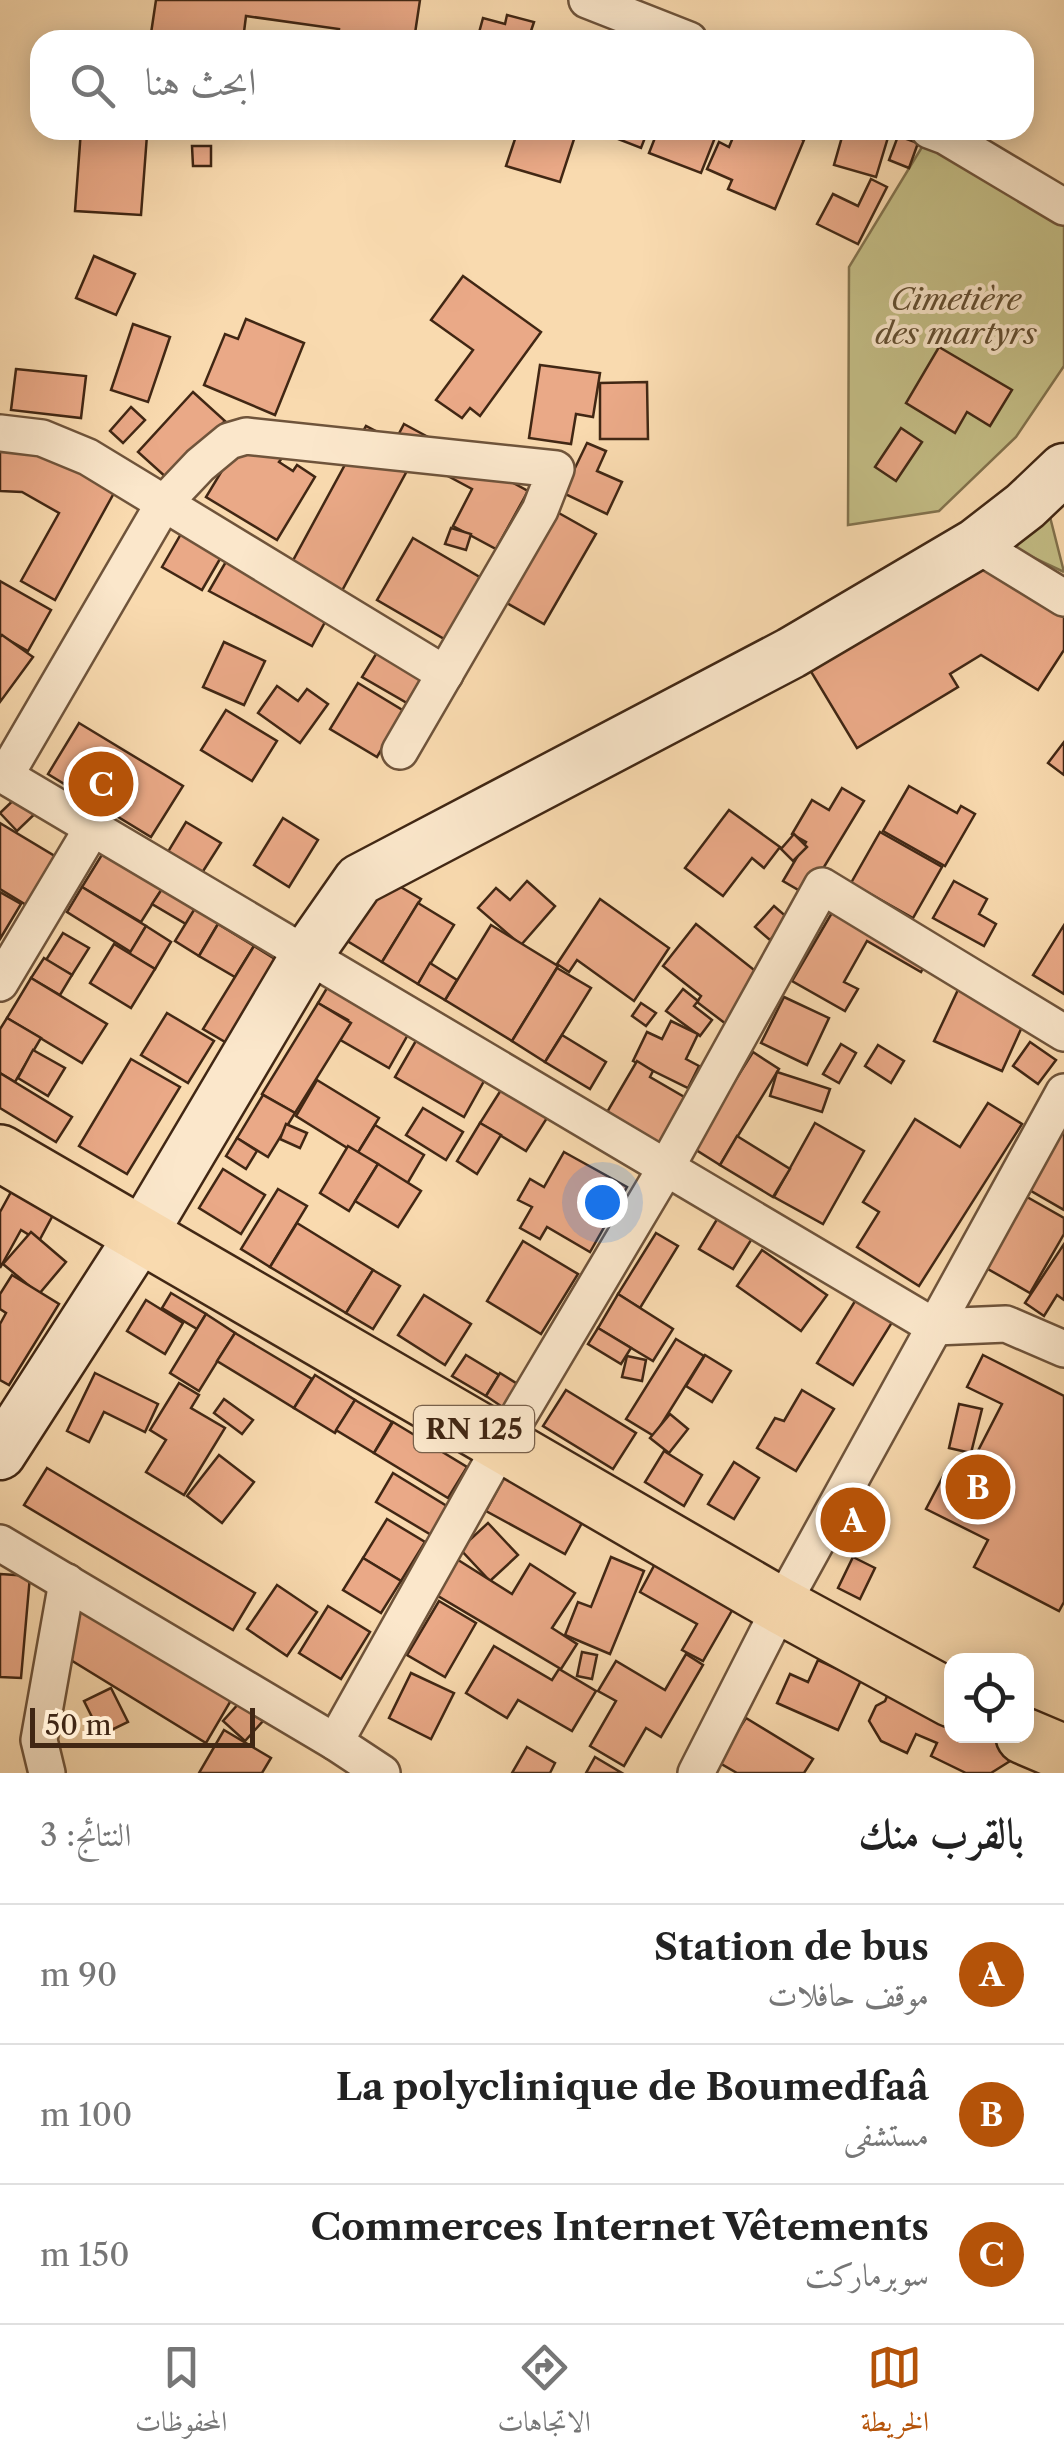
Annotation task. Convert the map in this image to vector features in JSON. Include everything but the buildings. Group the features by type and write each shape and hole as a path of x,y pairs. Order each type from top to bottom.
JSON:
{"main road":[{"name":"RN 125","path":"0,1153 781,1606 944,1695"},
{"path":"1034,1740 1064,1753"}],"street":[{"path":"587,0 664,30"},
{"path":"952,140 1064,206"},
{"path":"0,434 42,438 88,457 445,674"},
{"path":"400,751 540,510 556,469 246,436 229,441 200,465 164,504 2,774 935,1327 1006,1324 1064,1349"},
{"path":"0,1454 141,1235 308,953 358,880 790,653 976,544 1064,469"},
{"path":"976,544 1064,598"},
{"path":"0,984 93,828"},
{"path":"335,1742 502,1444 667,1166 822,886 1064,1033"},
{"path":"696,1773 781,1606 1064,1092"},
{"path":"0,1543 382,1773"},
{"path":"67,1582 43,1756 68,1773"}],"green space":[{"name":"Cimetière des martyrs","path":"922,147 950,155 1064,224 1064,366 1016,437 939,511 848,525 849,267"},
{"path":"1049,513 1064,572 1009,546"}],"place":[{"name":"Commerces Internet Vêtements","path":"101,784"},
{"name":"La polyclinique de Boumedfaâ","path":"978,1487"},
{"name":"Station de bus","path":"853,1520"}]}
